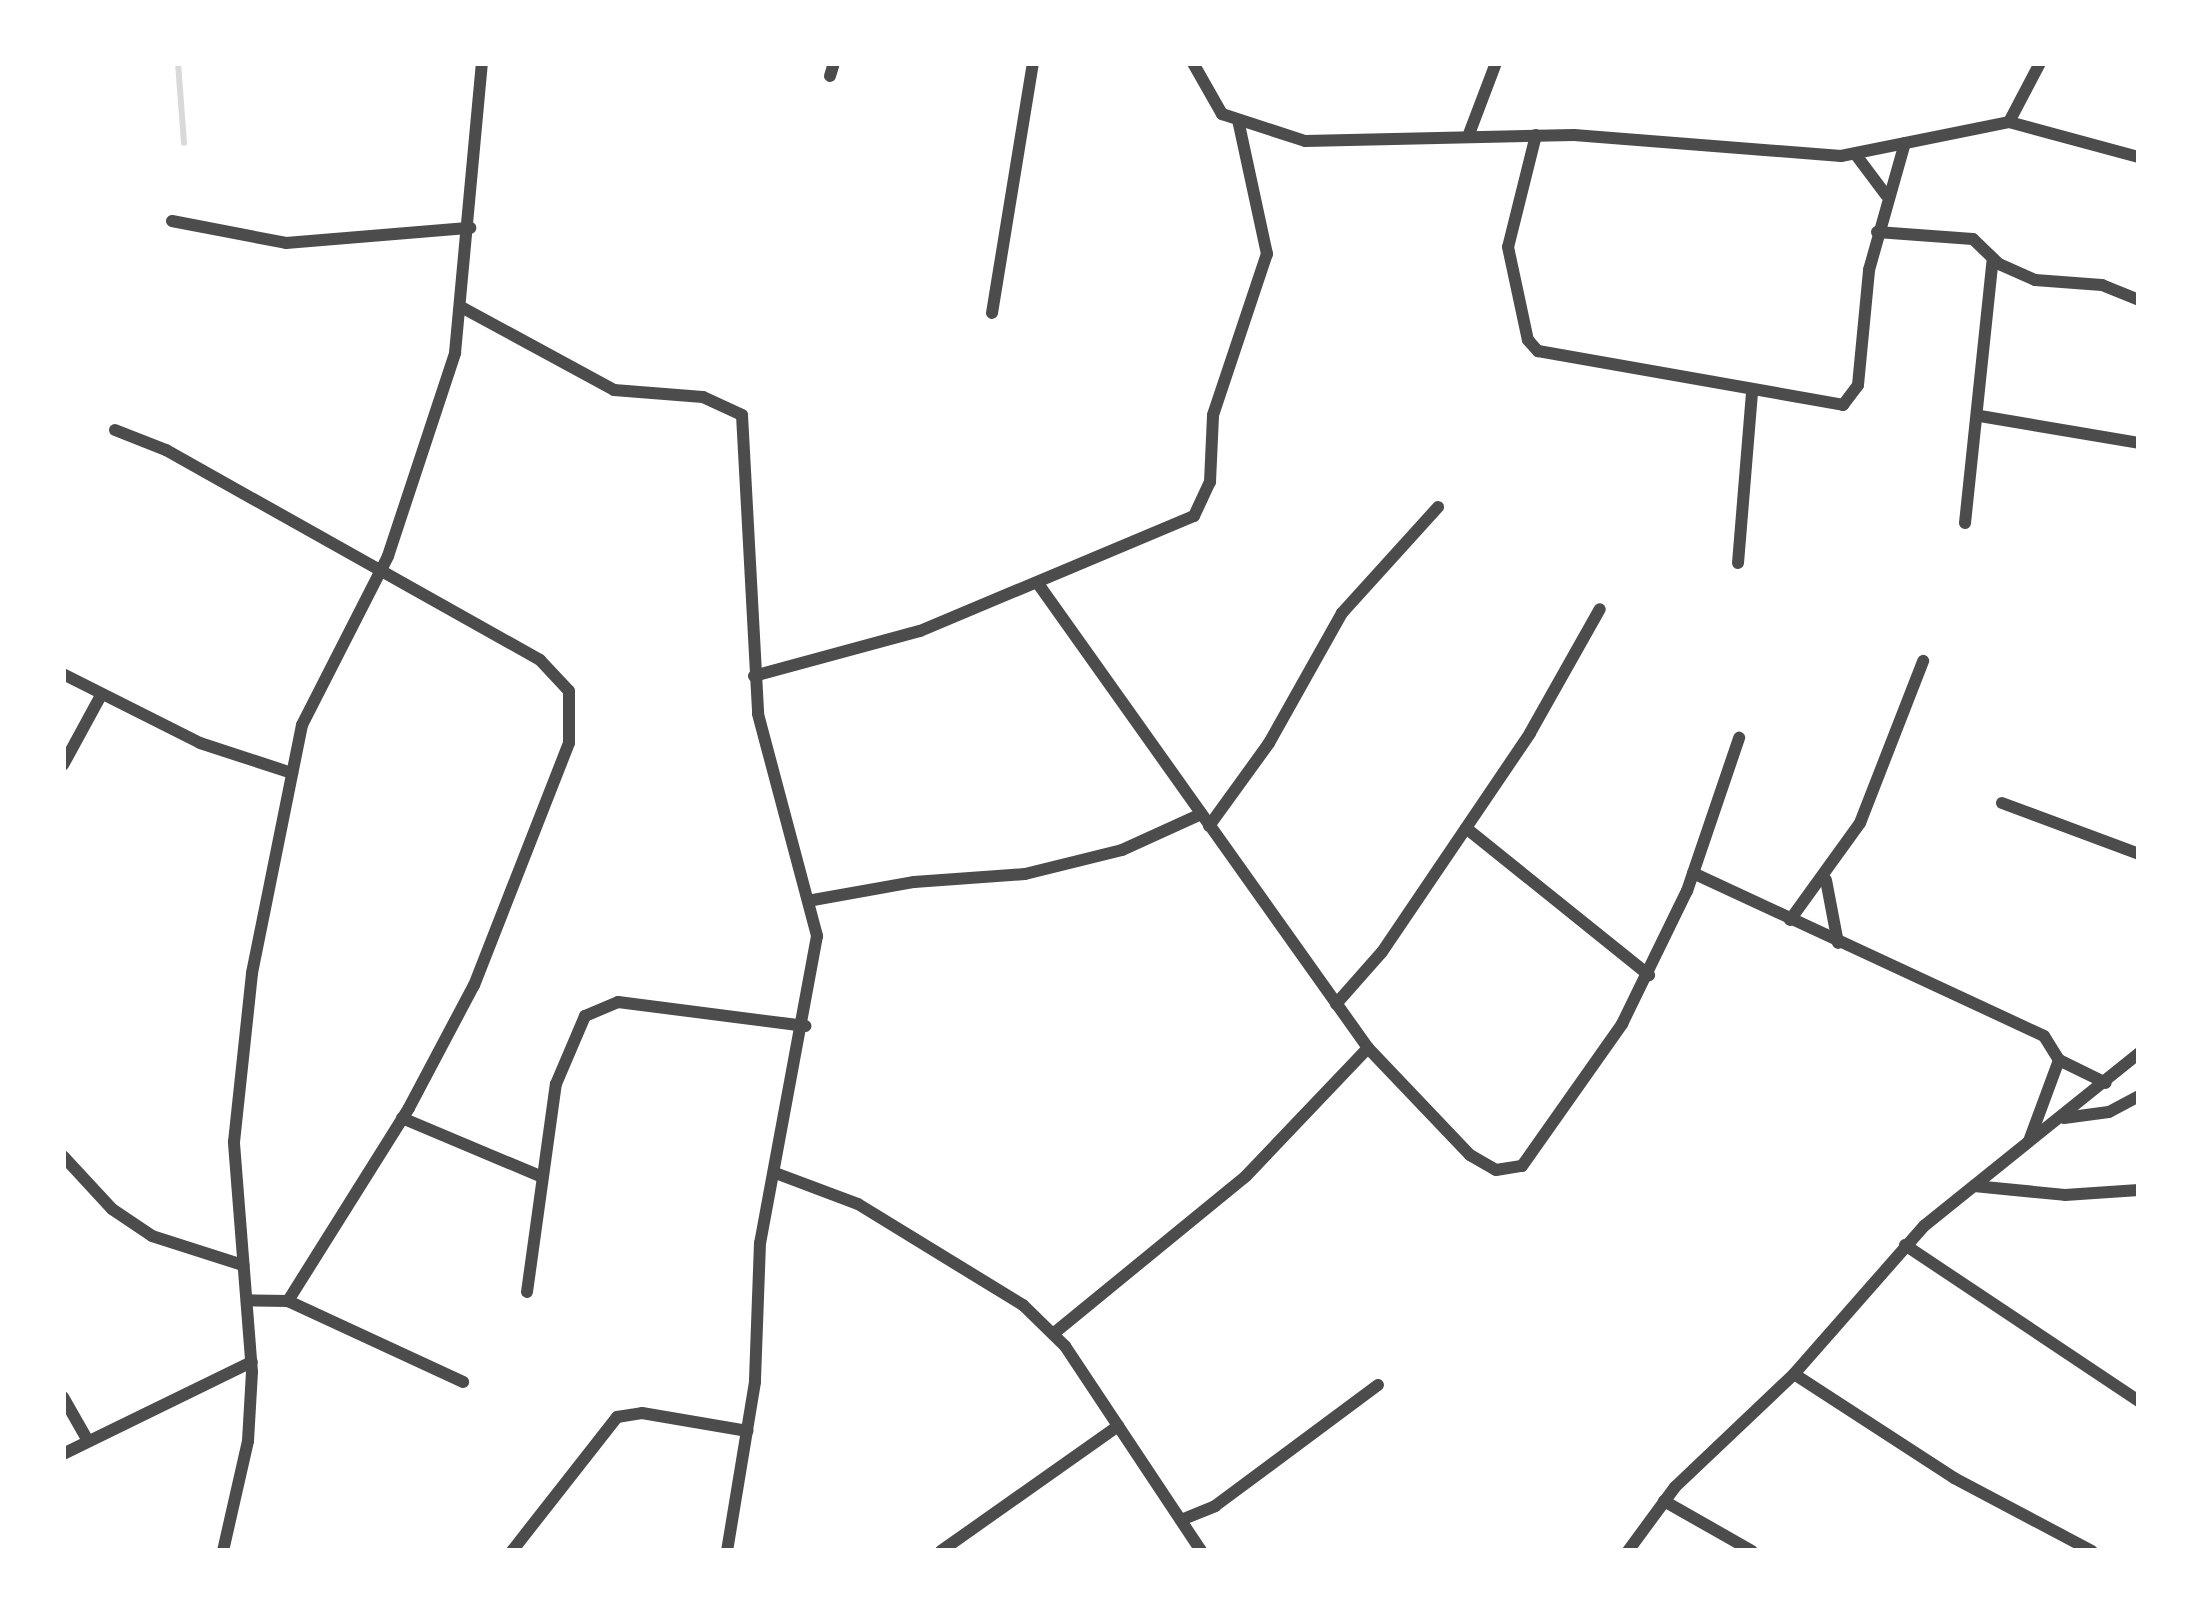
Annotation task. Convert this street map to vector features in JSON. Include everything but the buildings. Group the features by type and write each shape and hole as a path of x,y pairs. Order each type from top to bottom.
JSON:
{"street":[{"path":"223,1551 248,1441 252,1362 235,1196 239,1065 292,772 319,686 380,571 424,460 463,308 482,63"},
{"path":"992,313 1033,63"},
{"path":"1193,63 1222,114 1305,142 1536,135 1856,155 2009,122 2139,158"},
{"path":"1469,134 1496,63"},
{"path":"2009,122 2040,63"},
{"path":"754,676 920,631 1040,585 1194,516 1205,498 1213,415 1267,254 1238,120"},
{"path":"1536,135 1508,247 1528,340 1552,359 1814,404 1853,397 1877,232 1905,143"},
{"path":"1856,155 1886,195"},
{"path":"172,221 286,243 470,228"},
{"path":"1877,232 1973,239 1993,258 2035,280 2102,285 2139,300"},
{"path":"1965,523 1980,416 1993,258"},
{"path":"463,308 614,390 704,397 742,416 754,676 775,784 813,900 817,936 778,1174 760,1243 746,1431 728,1551"},
{"path":"1738,562 1752,392"},
{"path":"1980,416 2139,442"},
{"path":"115,430 166,450 540,660 569,692 572,714 491,950 402,1118 288,1300"},
{"path":"813,900 914,881 1025,874 1122,850 1205,820 1270,743 1342,613 1438,507"},
{"path":"1040,585 1368,1048 1470,1155 1510,1172 1558,1122 1648,975 1693,873 1739,738"},
{"path":"1336,1004 1466,828 1600,609"},
{"path":"1790,920 1826,879 1873,796 1889,733 1923,661"},
{"path":"63,674 100,697 200,743 292,772"},
{"path":"63,765 100,697"},
{"path":"2002,803 2139,854"},
{"path":"1466,828 1648,975"},
{"path":"1693,873 1838,944 2030,1026 2059,1060 2105,1083"},
{"path":"1826,879 1838,944"},
{"path":"527,1292 556,1084 574,1033 600,1006 805,1026"},
{"path":"1053,1334 1246,1176 1368,1048"},
{"path":"1628,1551 1664,1501 1794,1374 1905,1245 2139,1053"},
{"path":"2028,1143 2059,1060"},
{"path":"2063,1118 2109,1112 2139,1096"},
{"path":"402,1118 540,1176"},
{"path":"63,1156 112,1209 152,1236 243,1265"},
{"path":"778,1174 858,1204 948,1255 1053,1334 1201,1551"},
{"path":"1974,1186 2065,1195 2139,1190"},
{"path":"1905,1245 2139,1401"},
{"path":"249,1300 288,1300 463,1382"},
{"path":"63,1454 252,1362"},
{"path":"1794,1374 1954,1478 2092,1551"},
{"path":"1181,1520 1215,1506 1378,1385"},
{"path":"63,1397 88,1439"},
{"path":"512,1551 617,1418 642,1413 746,1431"},
{"path":"941,1551 1118,1426"},
{"path":"1664,1501 1752,1551"}],"waterway":[{"path":"178,63 184,143"}]}
